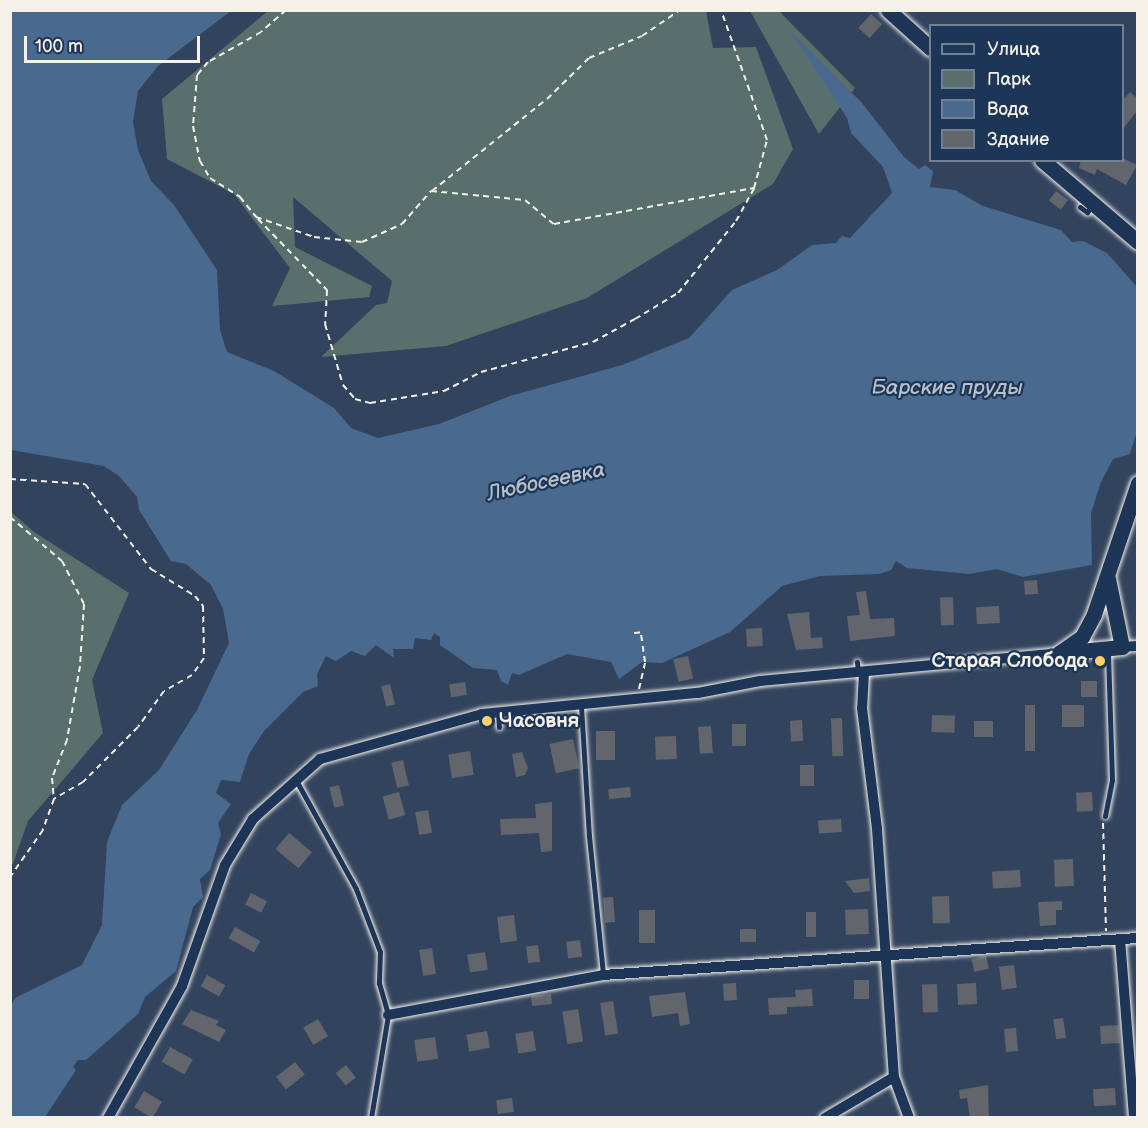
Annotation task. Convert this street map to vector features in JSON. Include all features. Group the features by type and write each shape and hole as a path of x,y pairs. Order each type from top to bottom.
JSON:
{"street":[{"path":"888,10 929,47"},
{"path":"1044,162 1087,205 1137,242"},
{"path":"1059,653 1082,637 1108,578 1137,483"},
{"path":"108,1118 182,986 225,865 253,819 320,759 498,712 639,700 860,669 1122,647 1108,578"},
{"path":"1082,637 1091,650"},
{"path":"860,669 886,954 894,1077 909,1118"},
{"path":"388,1015 603,975 1137,938"},
{"path":"1120,939 1134,1118"},
{"path":"825,1118 894,1077"}],"lane":[{"path":"1105,816 1112,780 1122,647 1137,651"},
{"path":"581,706 589,836 603,975"},
{"path":"498,712 499,726"},
{"path":"297,782 356,889 380,952 379,982 388,1015 371,1118"}],"path":[{"path":"286,10 261,33 208,62 197,75 193,126 200,161 210,178 240,197 256,217 327,290 325,324 343,385 355,399 370,404 444,391 481,372 593,342 678,293 736,221 754,188 767,140 721,10"},
{"path":"256,217 314,237 362,242 402,224 431,191 547,99 589,57 642,36 680,10"},
{"path":"431,191 525,200 554,224 754,188"},
{"path":"10,479 85,484 151,569 195,596 203,606 204,658 192,675 164,691 138,727 83,782 54,799"},
{"path":"10,517 62,561 84,604 80,666 67,740 52,778 54,799 43,830 10,877"},
{"path":"634,633 642,632 645,662 639,700"},
{"path":"1105,816 1101,833 1106,940"}],"green space":[{"path":"268,11 706,11 713,48 756,47 793,149 773,184 587,298 446,346 321,357 376,305 387,303 392,281 293,197 295,247 372,286 369,297 272,306 290,268 234,194 167,159 162,99"},
{"path":"750,11 779,11 855,88 819,134"},
{"path":"11,512 34,532 129,593 92,680 103,733 28,821 11,869"}],"water":[{"name":"Барские пруды","path":"10,11 231,11 158,66 138,91 133,122 138,150 151,181 174,205 217,270 220,330 227,352 274,371 334,408 351,428 378,438 439,424 510,396 622,365 689,338 732,290 777,270 812,245 836,243 842,236 850,238 892,193 883,167 851,133 847,118 789,30 862,103 904,157 919,169 925,165 933,171 930,187 955,190 983,206 1061,230 1072,242 1083,241 1107,253 1137,287 1137,431 1130,454 1113,459 1101,482 1091,513 1092,565 1023,577 997,569 969,574 907,568 896,561 891,570 879,574 820,576 782,586 730,632 662,663 642,662 619,679 611,662 567,654 519,675 512,673 508,685 501,681 497,670 473,668 440,645 440,637 434,633 431,640 415,638 413,649 393,649 394,658 376,645 365,656 351,651 336,661 326,656 317,674 318,686 303,692 264,731 249,754 240,782 221,780 216,793 231,804 218,823 221,834 210,870 200,879 203,897 193,907 176,971 145,997 138,1014 86,1060 78,1060 73,1067 76,1070 45,1117 11,1117 11,1006 15,998 82,965 102,925 107,842 122,805 159,770 197,710 229,643 223,609 211,585 186,564 171,561 139,510 137,497 119,476 104,466 11,450"}],"building":[{"path":"871,14 882,24 869,38 858,28"},
{"path":"1130,92 1137,98 1137,111 1124,127 1124,99"},
{"path":"1124,159 1137,165 1126,185 1097,169 1095,175 1079,168 1080,162 1124,162"},
{"path":"1056,191 1068,200 1061,210 1049,201"},
{"path":"1037,580 1038,594 1025,595 1024,581"},
{"path":"866,591 870,619 894,618 895,636 850,641 847,616 860,615 856,592"},
{"path":"940,597 953,597 954,625 941,625"},
{"path":"999,606 1000,623 977,624 976,607"},
{"path":"809,612 811,638 822,637 823,648 796,650 787,614"},
{"path":"762,628 763,646 747,647 746,629"},
{"path":"688,656 693,678 679,682 673,659"},
{"path":"1081,681 1097,681 1097,697 1081,697"},
{"path":"465,682 467,695 451,697 449,685"},
{"path":"390,684 395,704 386,707 381,686"},
{"path":"1025,705 1035,705 1035,751 1025,751"},
{"path":"1062,705 1084,705 1084,727 1062,727"},
{"path":"932,715 955,716 954,733 931,732"},
{"path":"831,718 842,718 843,756 832,756"},
{"path":"802,720 803,741 791,742 790,721"},
{"path":"974,721 993,721 993,737 974,737"},
{"path":"732,724 746,724 746,746 732,746"},
{"path":"711,726 713,753 700,754 698,727"},
{"path":"596,731 615,731 615,760 596,760"},
{"path":"676,736 677,759 656,760 655,737"},
{"path":"573,739 579,768 556,773 550,744"},
{"path":"470,751 474,775 452,778 448,754"},
{"path":"522,752 528,768 525,775 516,777 512,754"},
{"path":"403,760 409,785 397,788 391,763"},
{"path":"800,765 814,765 814,786 800,786"},
{"path":"339,785 344,805 334,808 329,787"},
{"path":"630,787 631,797 609,799 608,789"},
{"path":"399,792 405,815 389,820 383,796"},
{"path":"1092,792 1093,811 1077,812 1076,793"},
{"path":"552,802 552,851 541,852 539,833 501,835 500,819 536,818 535,804"},
{"path":"428,810 432,833 419,835 415,812"},
{"path":"841,819 842,832 819,834 818,821"},
{"path":"289,833 312,852 298,868 276,849"},
{"path":"1073,859 1074,886 1055,887 1054,860"},
{"path":"1020,870 1021,887 993,888 992,871"},
{"path":"869,878 870,891 854,893 845,881"},
{"path":"251,893 267,901 261,913 245,905"},
{"path":"949,896 950,923 933,924 932,897"},
{"path":"613,897 615,922 605,923 603,898"},
{"path":"1062,901 1062,910 1056,910 1056,925 1040,926 1038,902"},
{"path":"868,909 869,934 846,935 845,910"},
{"path":"639,910 655,910 655,943 639,943"},
{"path":"806,912 816,912 816,937 806,937"},
{"path":"514,915 517,941 500,943 497,917"},
{"path":"235,927 260,941 254,952 229,938"},
{"path":"740,929 756,929 756,942 740,942"},
{"path":"580,940 582,957 568,959 566,942"},
{"path":"538,945 540,962 528,963 526,946"},
{"path":"432,948 436,974 423,976 419,950"},
{"path":"485,952 488,970 470,973 467,955"},
{"path":"986,956 989,969 974,972 971,959"},
{"path":"1014,965 1017,988 1002,990 999,967"},
{"path":"207,975 225,985 219,997 201,986"},
{"path":"854,980 869,980 869,999 854,999"},
{"path":"736,983 737,1000 724,1001 723,984"},
{"path":"976,983 977,1004 958,1005 957,984"},
{"path":"937,984 938,1012 923,1013 922,985"},
{"path":"812,989 813,1006 787,1007 787,1014 769,1015 768,998 796,997 795,990"},
{"path":"685,992 690,1024 680,1026 678,1013 652,1017 649,996"},
{"path":"551,994 552,1004 532,1006 531,996"},
{"path":"613,1001 618,1034 605,1036 600,1003"},
{"path":"578,1009 583,1042 567,1044 562,1012"},
{"path":"191,1010 219,1021 216,1025 226,1030 219,1042 182,1024"},
{"path":"1063,1018 1066,1038 1056,1039 1053,1020"},
{"path":"318,1019 328,1036 313,1045 303,1028"},
{"path":"1119,1025 1120,1043 1101,1044 1100,1026"},
{"path":"1016,1028 1018,1051 1006,1052 1004,1029"},
{"path":"487,1031 490,1048 469,1051 466,1035"},
{"path":"533,1031 536,1051 518,1054 515,1034"},
{"path":"435,1037 438,1059 417,1062 414,1040"},
{"path":"170,1047 193,1060 184,1074 162,1062"},
{"path":"295,1062 305,1075 286,1089 276,1077"},
{"path":"346,1065 356,1078 346,1086 336,1073"},
{"path":"988,1085 989,1118 970,1118 967,1098 960,1099 959,1090"},
{"path":"1115,1088 1116,1105 1094,1106 1093,1089"},
{"path":"144,1091 162,1102 152,1118 134,1107"},
{"path":"512,1098 514,1112 498,1114 496,1100"}],"place":[{"name":"Старая Слобода","path":"1100,661"},
{"name":"Часовня","path":"487,721"}],"water label":[{"name":"Любосеевка","path":"546,482"}]}
